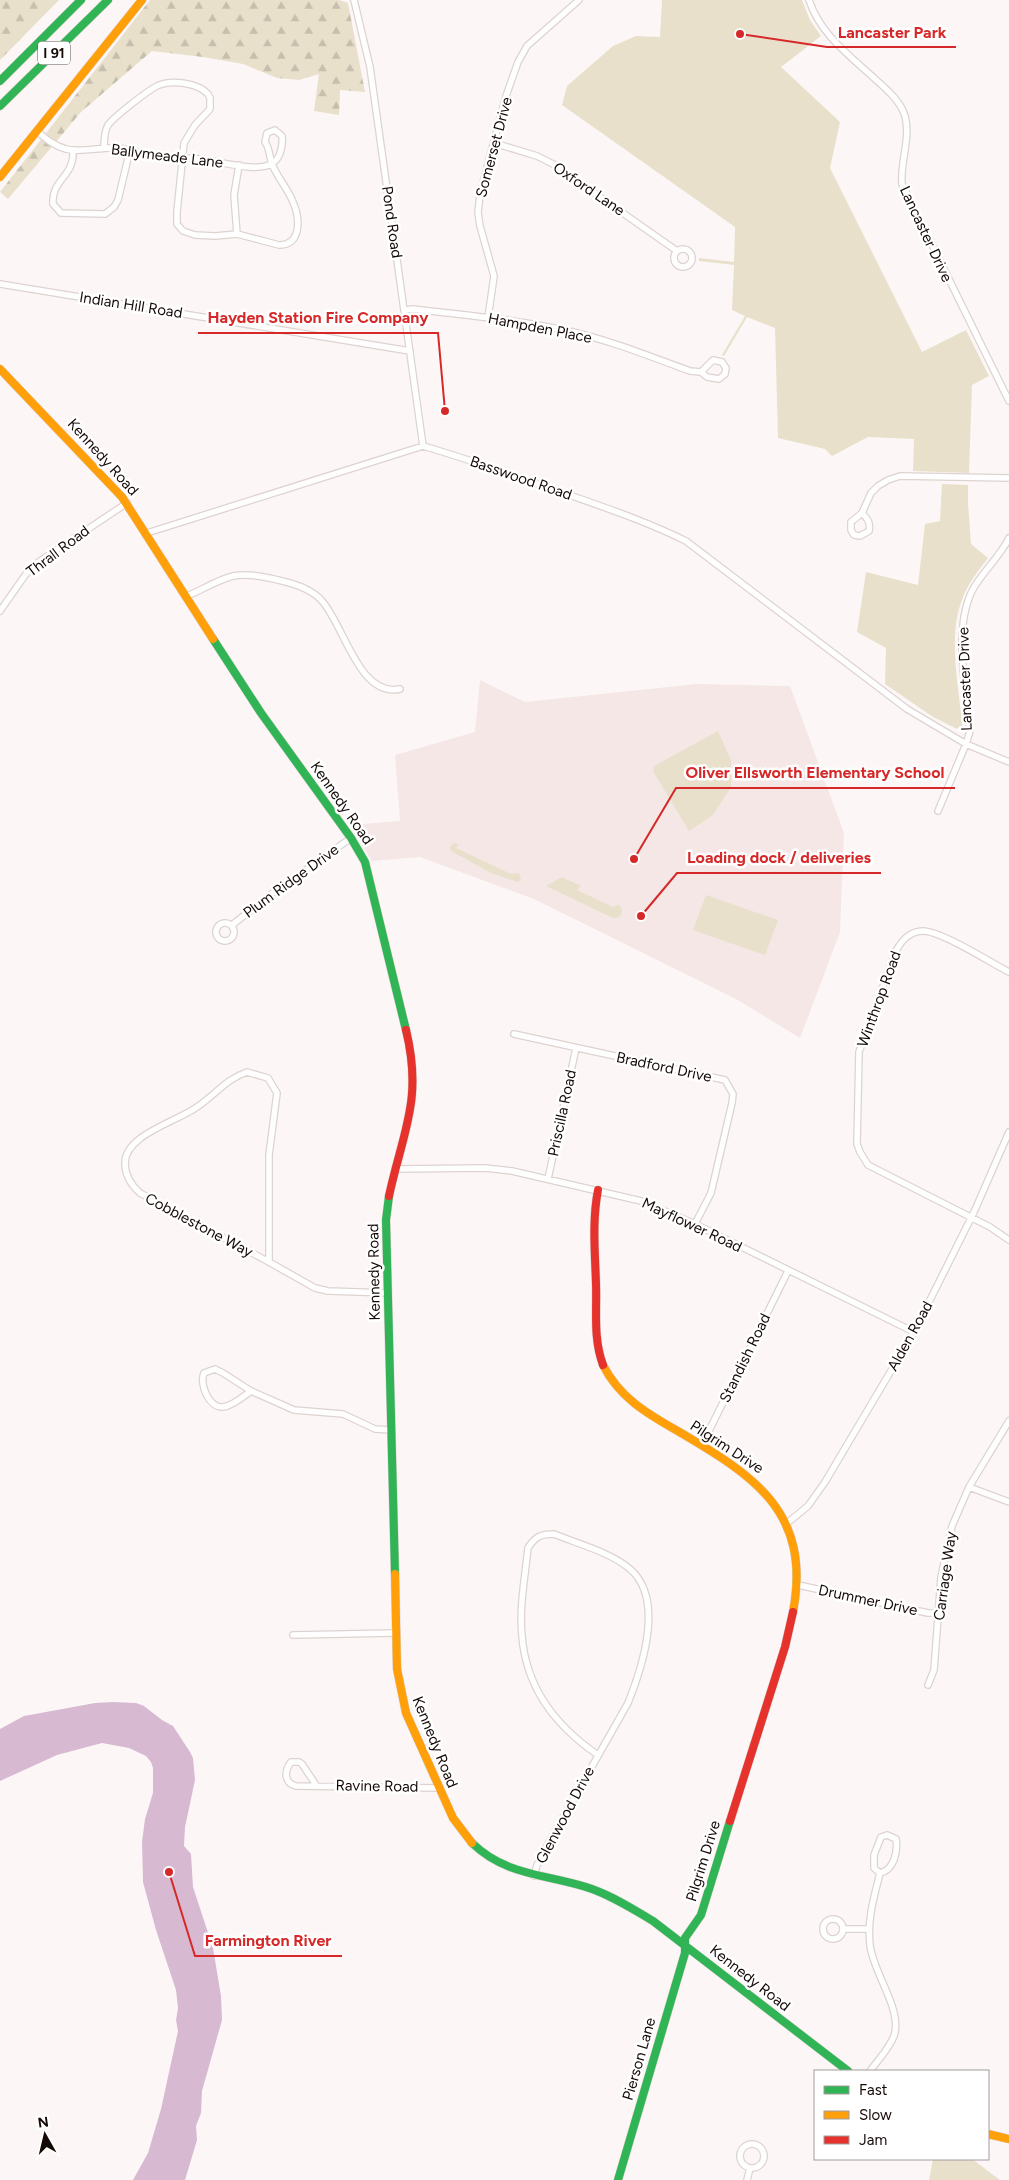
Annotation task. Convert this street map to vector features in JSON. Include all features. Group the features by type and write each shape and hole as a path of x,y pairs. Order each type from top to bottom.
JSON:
{"main road":[{"name":"I 91","path":"0,81 81,0"},
{"name":"I 91","path":"0,106 108,0"},
{"path":"0,177 142,0"},
{"name":"Kennedy Road","path":"0,369 98,470 127,503 261,713 360,850 370,878 412,1065 413,1095 409,1120 388,1202 388,1293 397,1669 403,1700 411,1724 438,1788 456,1823 478,1848 500,1864 520,1873 578,1885 622,1902 653,1920 847,2070"},
{"name":"Pilgrim Drive","path":"598,1190 594,1218 596,1306 597,1332 603,1364 618,1389 633,1405 702,1444 756,1481 775,1503 786,1524 795,1548 798,1585 796,1600 784,1644 701,1916 685,1938 685,1945"},
{"name":"Pierson Lane","path":"618,2180 686,1953 685,1945"},
{"path":"989,2134 1009,2139"}],"street":[{"name":"Pond Road","path":"354,0 370,67 423,446"},
{"name":"Somerset Drive","path":"488,318 494,276 478,213 482,182 513,76 528,46 579,0"},
{"name":"Lancaster Drive","path":"809,0 817,18 828,34 887,90 902,109 906,127 901,171 902,184 1009,401"},
{"path":"104,148 104,138 108,126 119,115 157,86 163,84 186,84 205,90 210,98 210,109 189,133 183,149 177,224 183,231 195,235 237,234 286,245 294,239 297,232 297,222 293,202 272,164 265,137 270,131 275,130 280,132 283,142 282,149 272,164"},
{"name":"Ballymeade Lane","path":"37,132 56,146 73,150 104,148 130,150 153,155 253,167 272,164"},
{"name":"Oxford Lane","path":"494,143 537,156 553,164 677,251"},
{"path":"73,150 72,167 55,188 53,204 61,213 105,214 114,207 118,200 130,150"},
{"path":"237,234 234,195 238,165"},
{"name":"Indian Hill Road","path":"0,284 410,351"},
{"name":"Hampden Place","path":"405,310 413,308 564,330 608,342 690,372 701,372"},
{"path":"146,533 423,446"},
{"name":"Basswood Road","path":"423,446 454,454 602,507 668,532 686,541 907,709 966,744 1009,762"},
{"path":"862,512 871,493 878,486 900,476 1009,478"},
{"name":"Thrall Road","path":"0,611 22,578 37,563 127,503"},
{"name":"Lancaster Drive","path":"938,811 970,731 963,641 964,612 973,590 1009,540"},
{"path":"187,596 232,577 246,574 284,581 311,592 322,600 331,613 368,678 383,689 391,691 400,689"},
{"name":"Plum Ridge Drive","path":"232,925 274,892 352,838"},
{"name":"Winthrop Road","path":"1009,972 934,932 913,933 903,939 896,951 859,1052 857,1135 860,1152 864,1160 878,1172 990,1227 1009,1240"},
{"name":"Bradford Drive","path":"514,1034 725,1080 733,1094 732,1102 711,1194 696,1224"},
{"name":"Priscilla Road","path":"548,1179 576,1048"},
{"name":"Cobblestone Way","path":"269,1262 269,1155 277,1093 268,1078 247,1072 235,1076 187,1114 140,1137 128,1151 125,1170 130,1182 140,1193 315,1288 328,1292 388,1293"},
{"name":"Alden Road","path":"786,1524 808,1506 825,1482 914,1332 971,1218 1009,1132"},
{"name":"Mayflower Road","path":"395,1169 484,1168 548,1179 641,1200 696,1224 914,1332"},
{"name":"Standish Road","path":"702,1444 788,1270"},
{"path":"251,1391 227,1406 221,1407 215,1404 203,1388 202,1376 204,1373 215,1370 223,1372 251,1391 294,1410 342,1414 376,1429 391,1430"},
{"name":"Carriage Way","path":"928,1685 934,1670 941,1577 952,1526 969,1487 1009,1421"},
{"path":"969,1487 1009,1502"},
{"name":"Glenwood Drive","path":"534,1876 537,1865 548,1844 628,1703 637,1680 649,1628 645,1594 637,1576 623,1564 554,1534 545,1534 534,1538 528,1548 522,1620 524,1653 531,1679 558,1722 578,1742 598,1755"},
{"name":"Drummer Drive","path":"798,1585 928,1613 938,1613"},
{"path":"293,1634 395,1633"},
{"name":"Ravine Road","path":"316,1785 302,1764 291,1762 286,1773 288,1782 296,1786 438,1788"},
{"path":"892,1836 897,1841 894,1859 887,1871 880,1873 874,1868 874,1855 881,1837 892,1836"},
{"path":"871,2070 888,2046 896,2028 893,2010 873,1960 869,1930 872,1905 880,1873"},
{"path":"843,1929 869,1930"},
{"path":"756,2145 763,2151 763,2160 760,2165 750,2168 743,2164 741,2153 748,2146 756,2145"},
{"path":"747,2180 750,2168"}],"shaded area":[{"path":"480,680 525,702 697,684 790,686 844,833 840,932 800,1038 736,999 534,899 420,857 372,861 350,825 400,821 395,755 475,732"},
{"path":"95,1703 136,1703 144,1706 173,1726 193,1758 195,1780 185,1827 184,1846 191,1854 193,1887 213,1948 221,1996 222,2020 202,2091 201,2113 196,2126 197,2140 185,2180 133,2180 148,2153 161,2109 178,2031 176,1990 156,1930 143,1882 142,1842 145,1819 153,1793 153,1768 151,1762 146,1756 129,1748 102,1743 57,1755 0,1781 0,1729 24,1716"}],"green space":[{"path":"0,0 59,0 0,60"},
{"path":"150,0 339,0 348,3 365,92 340,90 339,115 314,111 319,74 299,80 277,78 243,64 152,51 81,112 8,199 0,192"},
{"path":"662,0 802,0 810,20 821,36 781,67 840,122 830,168 922,352 966,330 989,376 972,385 969,473 913,471 914,439 868,437 832,456 825,449 778,438 775,328 747,317 724,356 722,355 745,316 732,310 734,265 699,261 699,258 734,262 735,227 562,105 567,86 613,46 636,36 660,37"},
{"path":"942,484 968,485 971,544 988,558 968,586 958,612 955,660 962,725 957,729 933,717 885,684 886,648 857,632 866,572 918,585 925,524 940,521"},
{"path":"718,731 731,760 731,787 713,815 689,831 653,771 654,766"},
{"path":"454,843 458,844 456,848 511,874 519,873 521,879 518,882 491,873 451,851 450,847"},
{"path":"562,877 581,886 577,890 613,907 619,905 622,910 621,915 613,918 546,886"},
{"path":"706,895 778,920 765,955 693,930"},
{"path":"933,2160 973,2160 1000,2180 929,2180"}],"traffic: fast":[{"path":"0,81 81,0"},
{"path":"0,106 108,0"},
{"path":"213,639 261,713 351,838 365,862 406,1030"},
{"path":"389,1196 386,1220 395,1574"},
{"path":"618,2180 685,1953 685,1938 701,1915 730,1821"},
{"path":"472,1843 485,1854 514,1869 592,1889 616,1899 653,1921 847,2070"}],"traffic: slow":[{"path":"0,177 142,0"},
{"path":"0,369 122,497 213,639"},
{"path":"603,1365 617,1386 634,1403 729,1463 752,1481 770,1500 785,1522 794,1547 797,1577 793,1612"},
{"path":"395,1574 397,1669 406,1713 453,1818 472,1843"},
{"path":"989,2134 1009,2139"}],"traffic: jam":[{"path":"389,1196 412,1096 411,1055 406,1030"},
{"path":"598,1190 594,1225 596,1324 598,1345 603,1365"},
{"path":"730,1821 785,1647 793,1612"}],"place":[{"name":"Lancaster Park","path":"740,34"},
{"name":"Hayden Station Fire Company","path":"445,411"},
{"name":"Oliver Ellsworth Elementary School","path":"634,859"},
{"name":"Loading dock / deliveries","path":"641,916"},
{"name":"Farmington River","path":"169,1872"}]}
